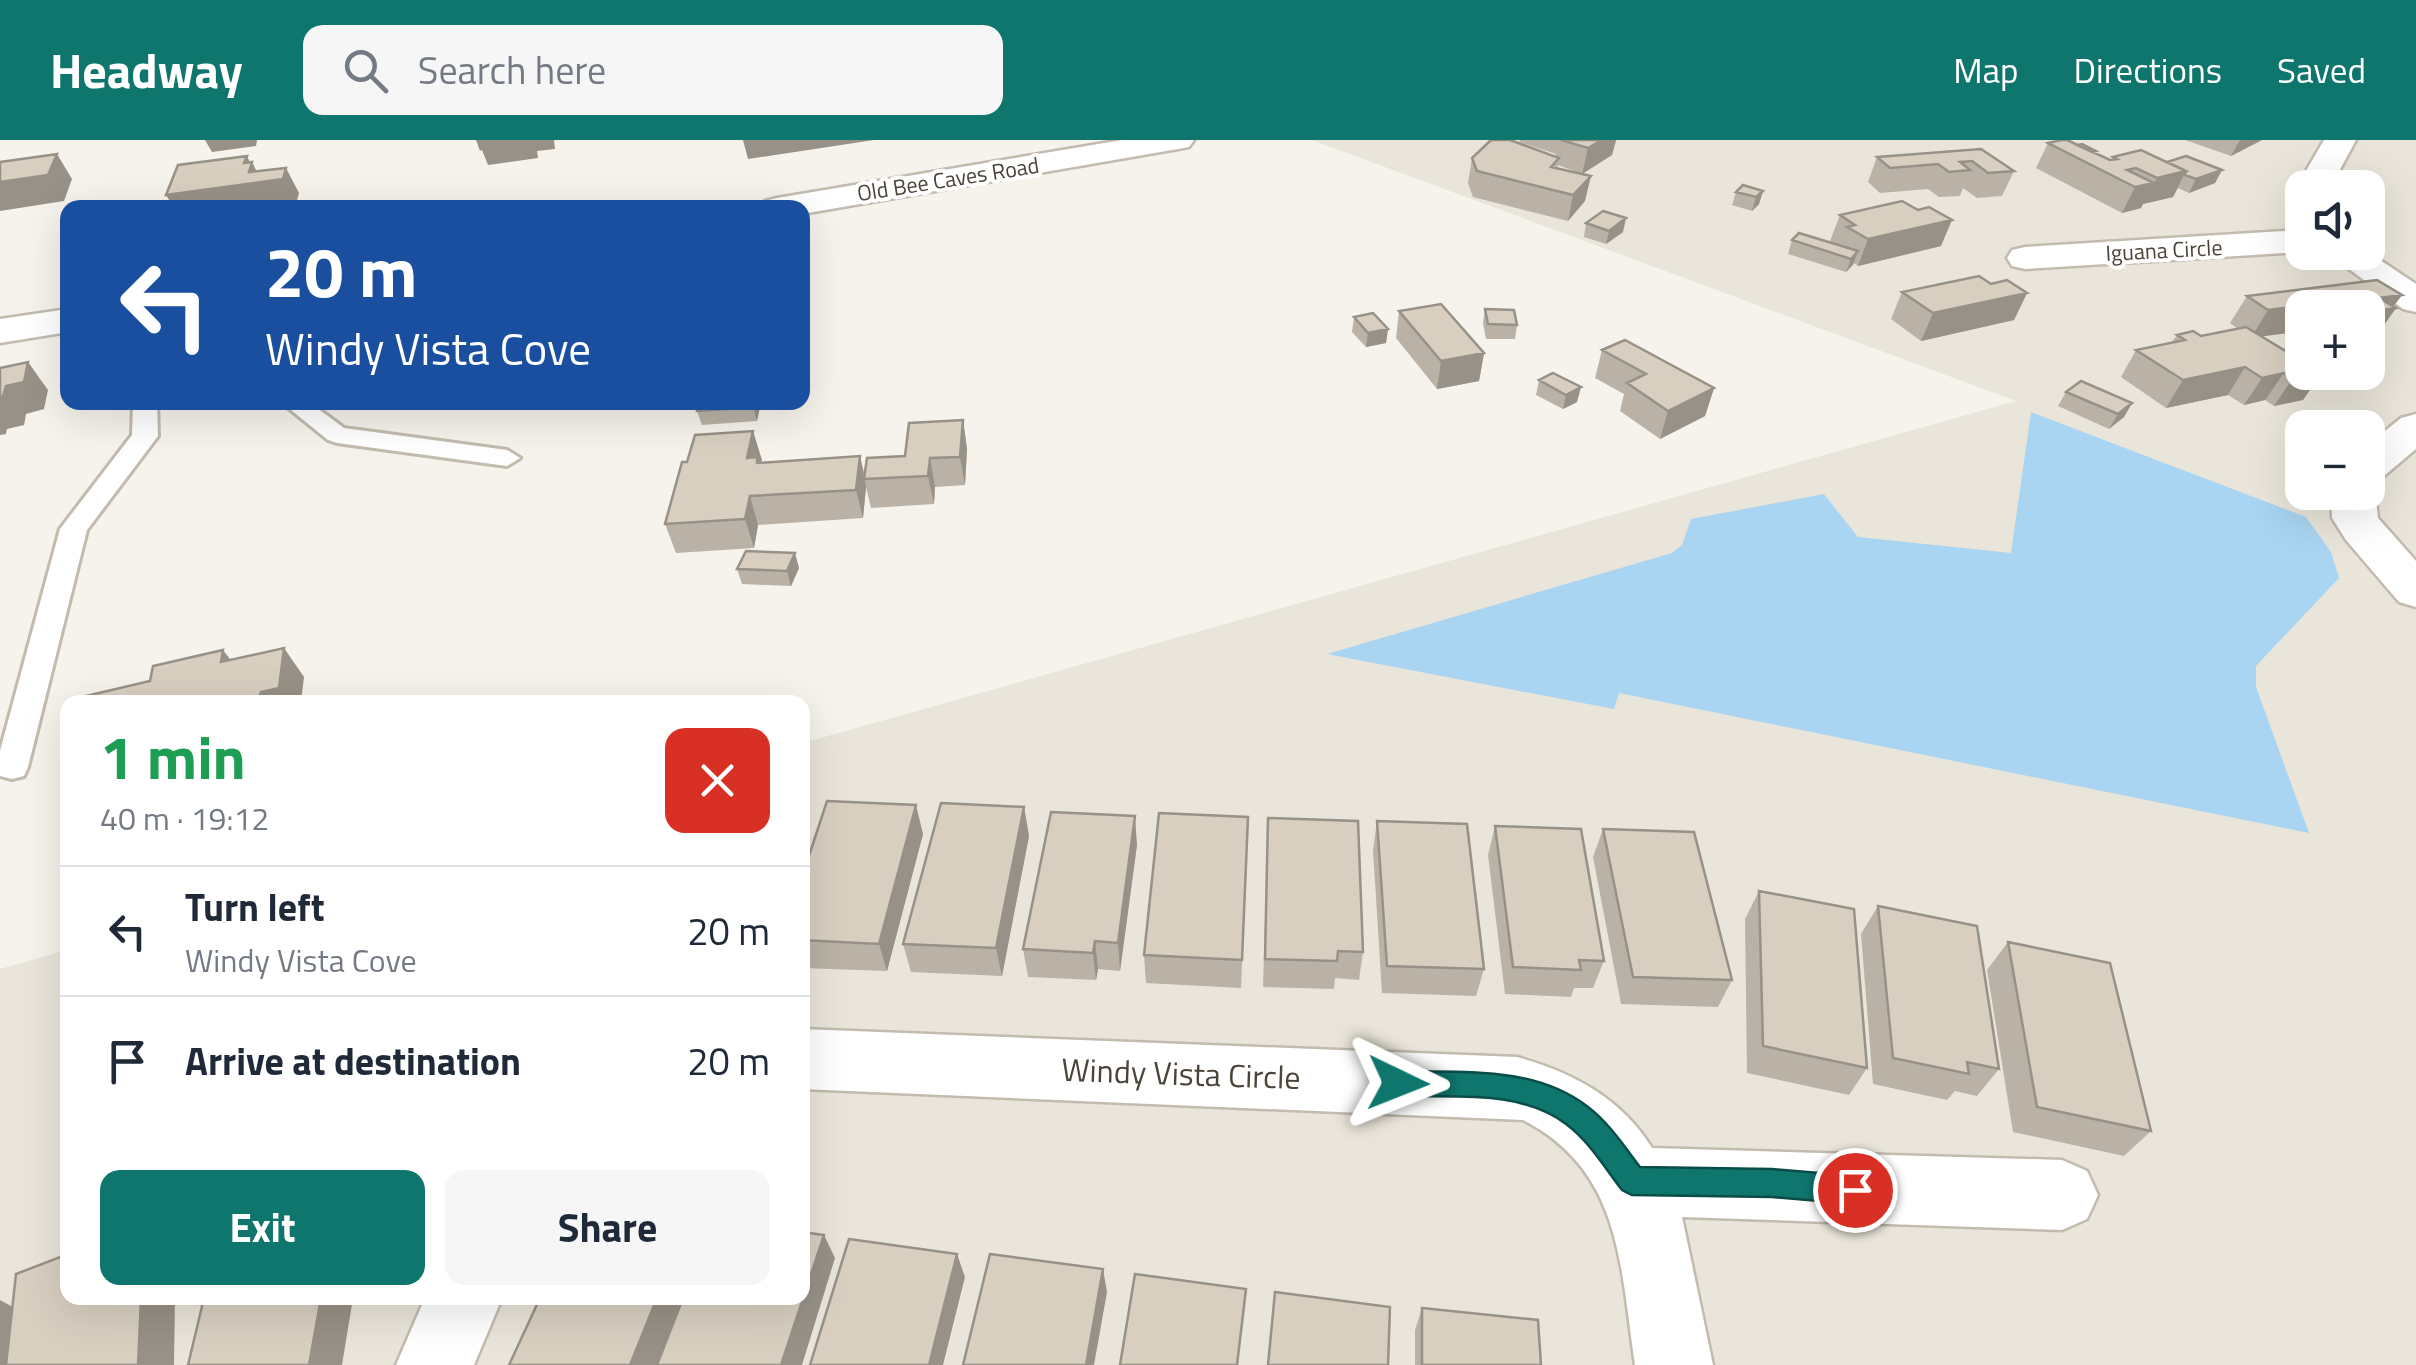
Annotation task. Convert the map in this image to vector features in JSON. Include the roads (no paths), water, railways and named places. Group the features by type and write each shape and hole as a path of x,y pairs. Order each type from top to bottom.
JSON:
{"street":[{"name":"Old Bee Caves Road","path":"810,202 1178,140"},
{"path":"2324,170 2340,140"},
{"name":"Iguana Circle","path":"2025,258 2285,243"},
{"path":"2370,270 2416,301"},
{"path":"0,331 60,321"},
{"path":"2385,453 2416,427"},
{"path":"2354,510 2362,530 2416,591"},
{"name":"Windy Vista Circle","path":"810,1059 1517,1088 1544,1095 1577,1115 1632,1180 1656,1265 1674,1365"},
{"path":"1632,1180 2062,1194"},
{"path":"435,1365 461,1305"}],"lane":[{"path":"12,767 74,529 145,436 145,410"},
{"path":"304,410 337,435 507,458"}],"water":[{"path":"2031,412 2306,517 2331,552 2339,578 2256,666 2256,687 2309,833 1619,693 1614,709 1327,654 1672,553 1682,545 1691,519 1824,494 1858,537 2011,553"}]}
